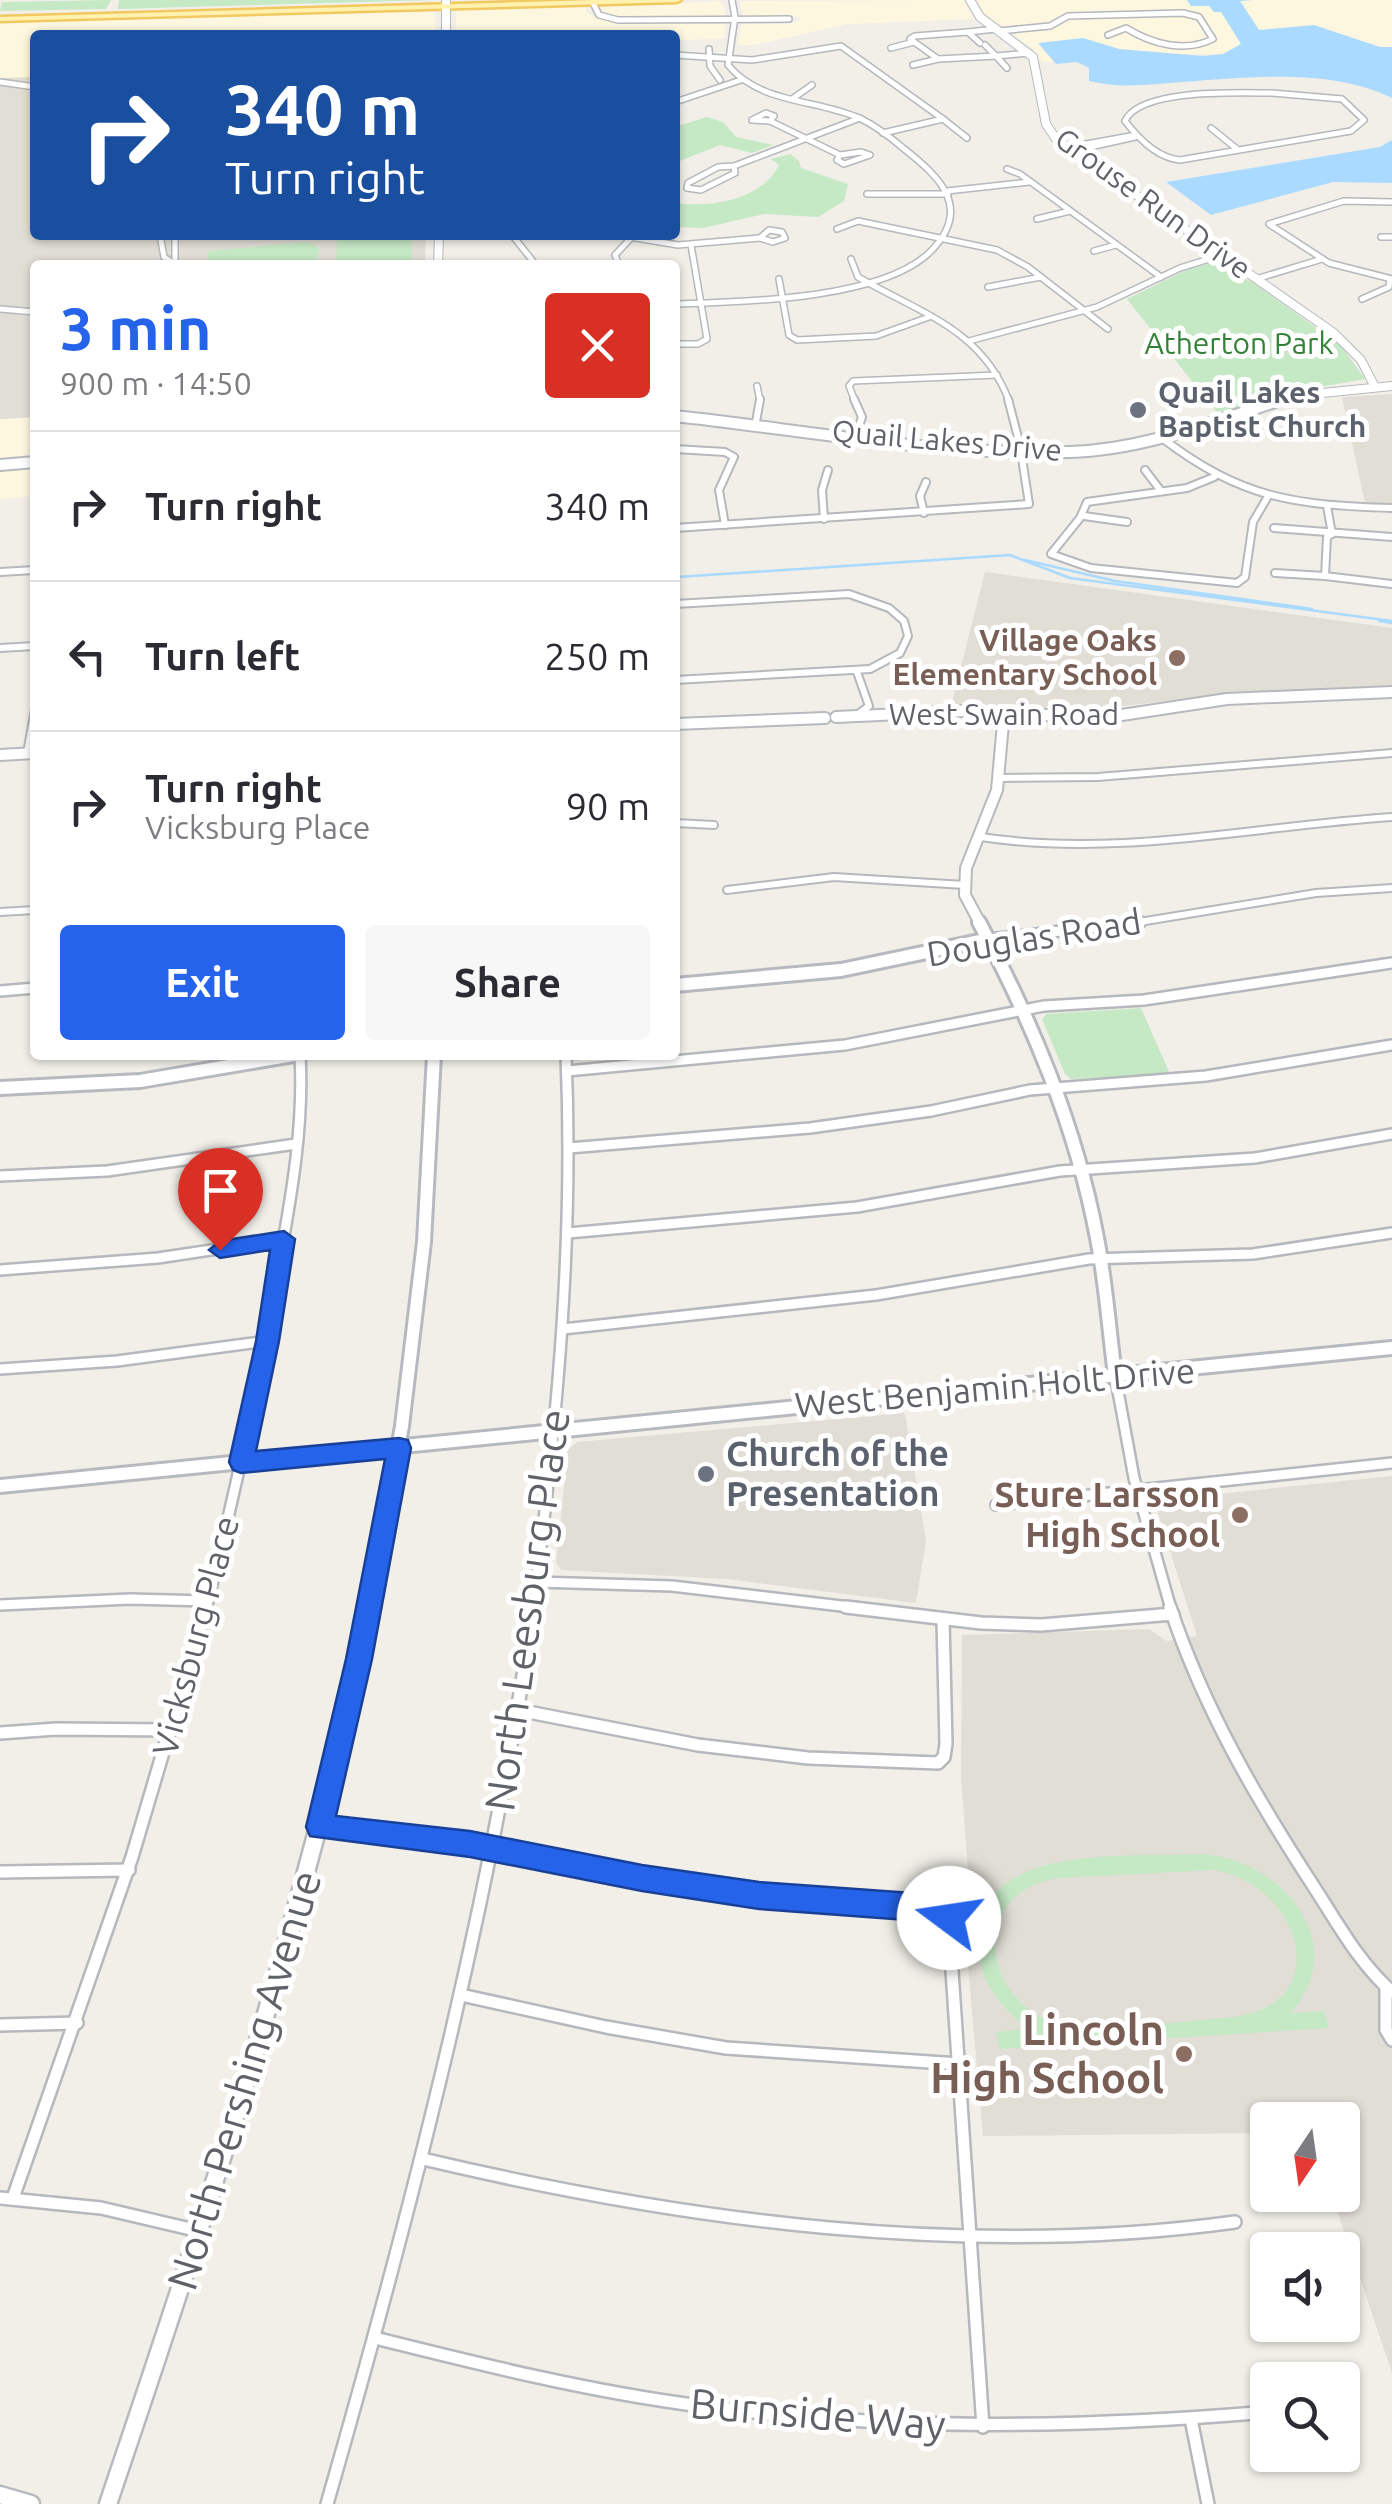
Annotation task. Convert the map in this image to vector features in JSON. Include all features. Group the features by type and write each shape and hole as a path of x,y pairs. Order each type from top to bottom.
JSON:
{"main road":[{"path":"0,16 506,0"},
{"path":"447,3 677,0"}],"street":[{"path":"680,304 782,300 868,283 917,261 943,236 951,213 946,193 934,172 884,133 860,118 792,99 741,80 732,72 728,60 735,21 732,0"},
{"path":"970,0 980,17 1029,53"},
{"path":"446,30 447,3"},
{"path":"594,3 596,13 613,19 789,19"},
{"path":"1122,15 1126,28"},
{"path":"891,48 914,39 958,32 1047,32 1046,27 1068,16 1196,15 1213,40 1175,46 1126,28 1108,35"},
{"path":"1022,17 1026,30"},
{"path":"954,22 958,32"},
{"path":"909,24 914,39 938,59"},
{"path":"968,32 1007,68"},
{"path":"680,55 728,60 768,58 842,46 966,138"},
{"path":"709,49 712,72 720,80"},
{"path":"913,65 938,59 951,62 1029,53"},
{"name":"Grouse Run Drive","path":"1029,53 1037,66 1046,126 1072,151 1342,340 1360,360 1375,387"},
{"path":"951,62 962,72"},
{"path":"680,100 741,80"},
{"path":"0,82 30,85"},
{"path":"792,99 812,85"},
{"path":"1269,94 1275,106"},
{"path":"1269,94 1336,98 1354,105 1364,122 1352,130 1173,160 1136,135 1126,126 1125,118 1146,103 1269,94"},
{"path":"734,166 735,172 705,188 687,188 688,182 718,167 734,166 860,118"},
{"path":"884,133 943,119"},
{"path":"770,121 840,155 870,155 844,164 837,160 840,155"},
{"path":"1211,128 1237,148"},
{"path":"1072,151 1133,140 1136,135"},
{"path":"1007,169 1161,277"},
{"path":"867,194 946,193 1029,182"},
{"path":"1362,299 1389,287 1391,279 1342,268 1322,259 1270,222 1352,200 1392,202"},
{"path":"1037,219 1070,212"},
{"path":"836,229 858,221 996,250 1041,277 1108,329"},
{"path":"1380,238 1392,237"},
{"path":"649,240 692,245 760,238"},
{"path":"516,240 532,260"},
{"path":"617,260 615,255 630,240"},
{"path":"680,344 706,341 692,245"},
{"path":"1094,250 1116,245"},
{"path":"969,341 1085,311 1161,277 1222,256"},
{"path":"680,528 1027,506 1022,452 988,358 969,341 855,275 851,259"},
{"path":"1256,278 1322,259"},
{"path":"988,287 1041,277"},
{"path":"779,279 789,335 798,340 876,336 929,318"},
{"path":"0,308 30,311"},
{"path":"856,435 862,417 849,386 852,381 997,375"},
{"path":"756,422 761,406 757,386"},
{"name":"Quail Lakes Drive","path":"680,416 1022,452 1096,450 1162,438 1272,401 1323,391 1392,386"},
{"path":"1162,438 1214,477 1265,501 1392,508"},
{"path":"680,450 725,452 734,457 720,490 725,525"},
{"path":"0,465 30,462"},
{"path":"824,519 822,490 828,470"},
{"path":"1146,470 1161,492"},
{"path":"1214,477 1187,488 1087,502 1084,516 1050,554 1091,568 1227,584 1245,577 1253,522 1265,501"},
{"path":"924,513 920,496 926,482"},
{"path":"1327,506 1332,534"},
{"path":"1084,516 1127,522"},
{"path":"1274,528 1392,537"},
{"path":"1325,576 1328,537 1332,534"},
{"path":"0,572 30,570"},
{"path":"1276,573 1392,584"},
{"path":"680,604 832,594 875,600 902,619 908,631 906,643 892,660 857,672 680,680"},
{"path":"0,648 30,646"},
{"path":"855,716 869,706 857,672"},
{"name":"West Swain Road","path":"680,725 1004,713 1102,718 1241,698 1392,692"},
{"path":"1004,713 1000,778 966,868 966,895 1024,1010 1056,1088 1082,1169 1136,1489 1173,1614 1242,1772 1341,1929 1389,1990 1386,2030 1392,2040"},
{"path":"0,754 30,753"},
{"path":"1000,778 1100,780 1282,758 1392,753"},
{"path":"981,836 1026,843 1104,844 1317,821 1392,818"},
{"path":"680,823 714,825"},
{"path":"726,890 834,877 965,885"},
{"name":"Douglas Road","path":"680,985 841,970 989,939 1136,922 1316,893 1392,888"},
{"path":"0,912 30,910"},
{"path":"680,1060 845,1045 1024,1010 1188,995 1296,975 1392,963"},
{"path":"0,991 30,988"},
{"path":"569,1148 810,1128 1056,1088 1206,1076 1392,1044"},
{"path":"0,1088 140,1081 267,1060"},
{"name":"Vicksburg Place","path":"6,2198 77,2024 129,1870 208,1601 268,1341 296,1144 297,1060"},
{"name":"North Pershing Avenue","path":"108,2504 202,2231 279,1979 320,1827 363,1641 399,1448 420,1289 434,1060"},
{"name":"North Leesburg Place","path":"327,2504 423,2159 493,1848 518,1710 555,1430 563,1329 568,1233 566,1060"},
{"path":"567,1070 678,1060"},
{"path":"568,1233 856,1207 1082,1169 1255,1158 1392,1134"},
{"path":"0,1176 107,1171 296,1144"},
{"path":"563,1329 876,1295 1100,1259 1253,1254 1392,1232"},
{"path":"0,1270 142,1260 284,1239"},
{"path":"0,1369 117,1361 268,1341"},
{"name":"West Benjamin Holt Drive","path":"0,1486 1392,1348"},
{"path":"996,1505 1392,1463"},
{"path":"537,1582 672,1586 943,1620 1041,1625 1173,1614"},
{"path":"0,1605 130,1598 208,1601"},
{"path":"518,1710 698,1745 808,1758 930,1764 942,1760 946,1744 943,1620"},
{"path":"0,1732 56,1728 172,1730"},
{"path":"320,1827 493,1848 710,1889 944,1910 949,1918 983,2427"},
{"path":"0,1872 129,1870"},
{"path":"461,1995 580,2023 696,2043 804,2056 960,2064"},
{"path":"0,2025 77,2024"},
{"path":"423,2159 593,2198 716,2218 835,2230 1060,2235 1236,2222"},
{"path":"6,2198 119,2210 202,2231"},
{"name":"Burnside Way","path":"375,2338 563,2383 698,2406 862,2422 983,2427 1250,2414"},
{"path":"1191,2419 1208,2504"},
{"path":"0,2496 31,2504"}],"shaded area":[{"path":"963,0 974,19 848,24 754,45 737,45 742,24 790,24 801,19 788,14 744,18 740,2 743,1"},
{"path":"977,0 1187,0 1191,6 1210,6 1221,12 1242,43 1223,54 1158,54 1119,49 1083,38 1054,61 1043,63 1032,48 983,12"},
{"path":"1240,0 1392,0 1392,47 1317,28 1259,30"},
{"path":"722,1 726,18 619,17 604,13 601,7"},
{"path":"584,5 589,14 614,22 725,24 724,39 680,40 680,30 456,30 456,10"},
{"path":"434,10 436,30 30,30 30,80 0,79 0,21"},
{"path":"30,77 30,240 426,240 425,260 30,260 30,417 0,419 0,78"},
{"path":"1392,394 1392,504 1365,503 1342,397"},
{"path":"30,417 30,455 0,458 0,419"},
{"path":"30,469 30,496 0,499 0,472"},
{"name":"Village Oaks Elementary School","path":"985,572 1392,628 1392,688 1227,694 1062,713 951,706"},
{"path":"905,1413 926,1541 916,1603 727,1579 561,1570 556,1562 568,1450 577,1442"},
{"name":"Lincoln High School","path":"1392,1476 1392,2373 1360,2278 1360,2232 1344,2232 1338,2212 1360,2212 1360,2102 1250,2102 1250,2133 983,2136 965,1932 970,1897 961,1778 962,1635 1149,1629 1167,1641 1197,1636 1156,1507 1160,1500"}],"green space":[{"path":"111,0 106,9 0,11 2,2"},
{"path":"119,0 432,0 118,9"},
{"path":"707,117 723,122 736,137 773,145 752,153 720,145 680,161 680,125"},
{"path":"790,154 801,168 848,184 844,201 818,217 764,214 703,228 680,227 680,203 719,202 748,194 771,177 779,165 771,159"},
{"path":"337,240 411,240 412,260 336,260"},
{"path":"307,242 319,248 317,260 208,260 208,251"},
{"name":"Atherton Park","path":"1216,262 1255,284 1341,346 1365,379 1297,391 1217,413 1127,299 1186,270"},
{"path":"1141,1008 1170,1074 1071,1079 1065,1074 1042,1019 1047,1014"},
{"path":"1198,1854 1228,1858 1255,1870 1279,1886 1298,1907 1310,1932 1314,1958 1308,1986 1291,2013 1324,2011 1329,2028 999,2049 996,2032 1029,2029 994,1994 980,1960 983,1913 1000,1888 1026,1872 1059,1862","holes":["1215,1870 1244,1880 1268,1897 1285,1919 1295,1944 1296,1968 1287,1990 1267,2007 1235,2017 1118,2027 1074,2026 1031,2011 1012,1992 1000,1970 995,1946 998,1923 1010,1902 1030,1887 1059,1878"]}],"water":[{"path":"1187,0 1253,0 1240,1 1259,30 1314,25 1380,47 1392,47 1392,98 1368,88 1317,78 1113,85 1089,81 1089,68 1077,62 1056,64 1038,43 1083,38 1119,49 1203,56 1223,54 1241,44 1221,12 1214,12 1209,6 1191,6"},
{"path":"1392,140 1392,183 1333,182 1211,215 1166,182 1380,147"}],"waterway":[{"path":"680,577 1010,555 1070,578 1392,621"},
{"path":"1025,560 1115,581 1312,609"},
{"path":"1379,621 1392,623"}],"place":[{"name":"Quail Lakes Baptist Church","path":"1138,410"},
{"name":"Village Oaks Elementary School","path":"1177,658"},
{"name":"Church of the Presentation","path":"706,1474"},
{"name":"Sture Larsson High School","path":"1240,1515"},
{"name":"Lincoln High School","path":"1184,2054"}],"route":[{"path":"220,1250 284,1239 268,1341 241,1462 399,1448 359,1659 320,1827 470,1844 607,1872 759,1896 940,1908 948,1912 949,1918"}]}
